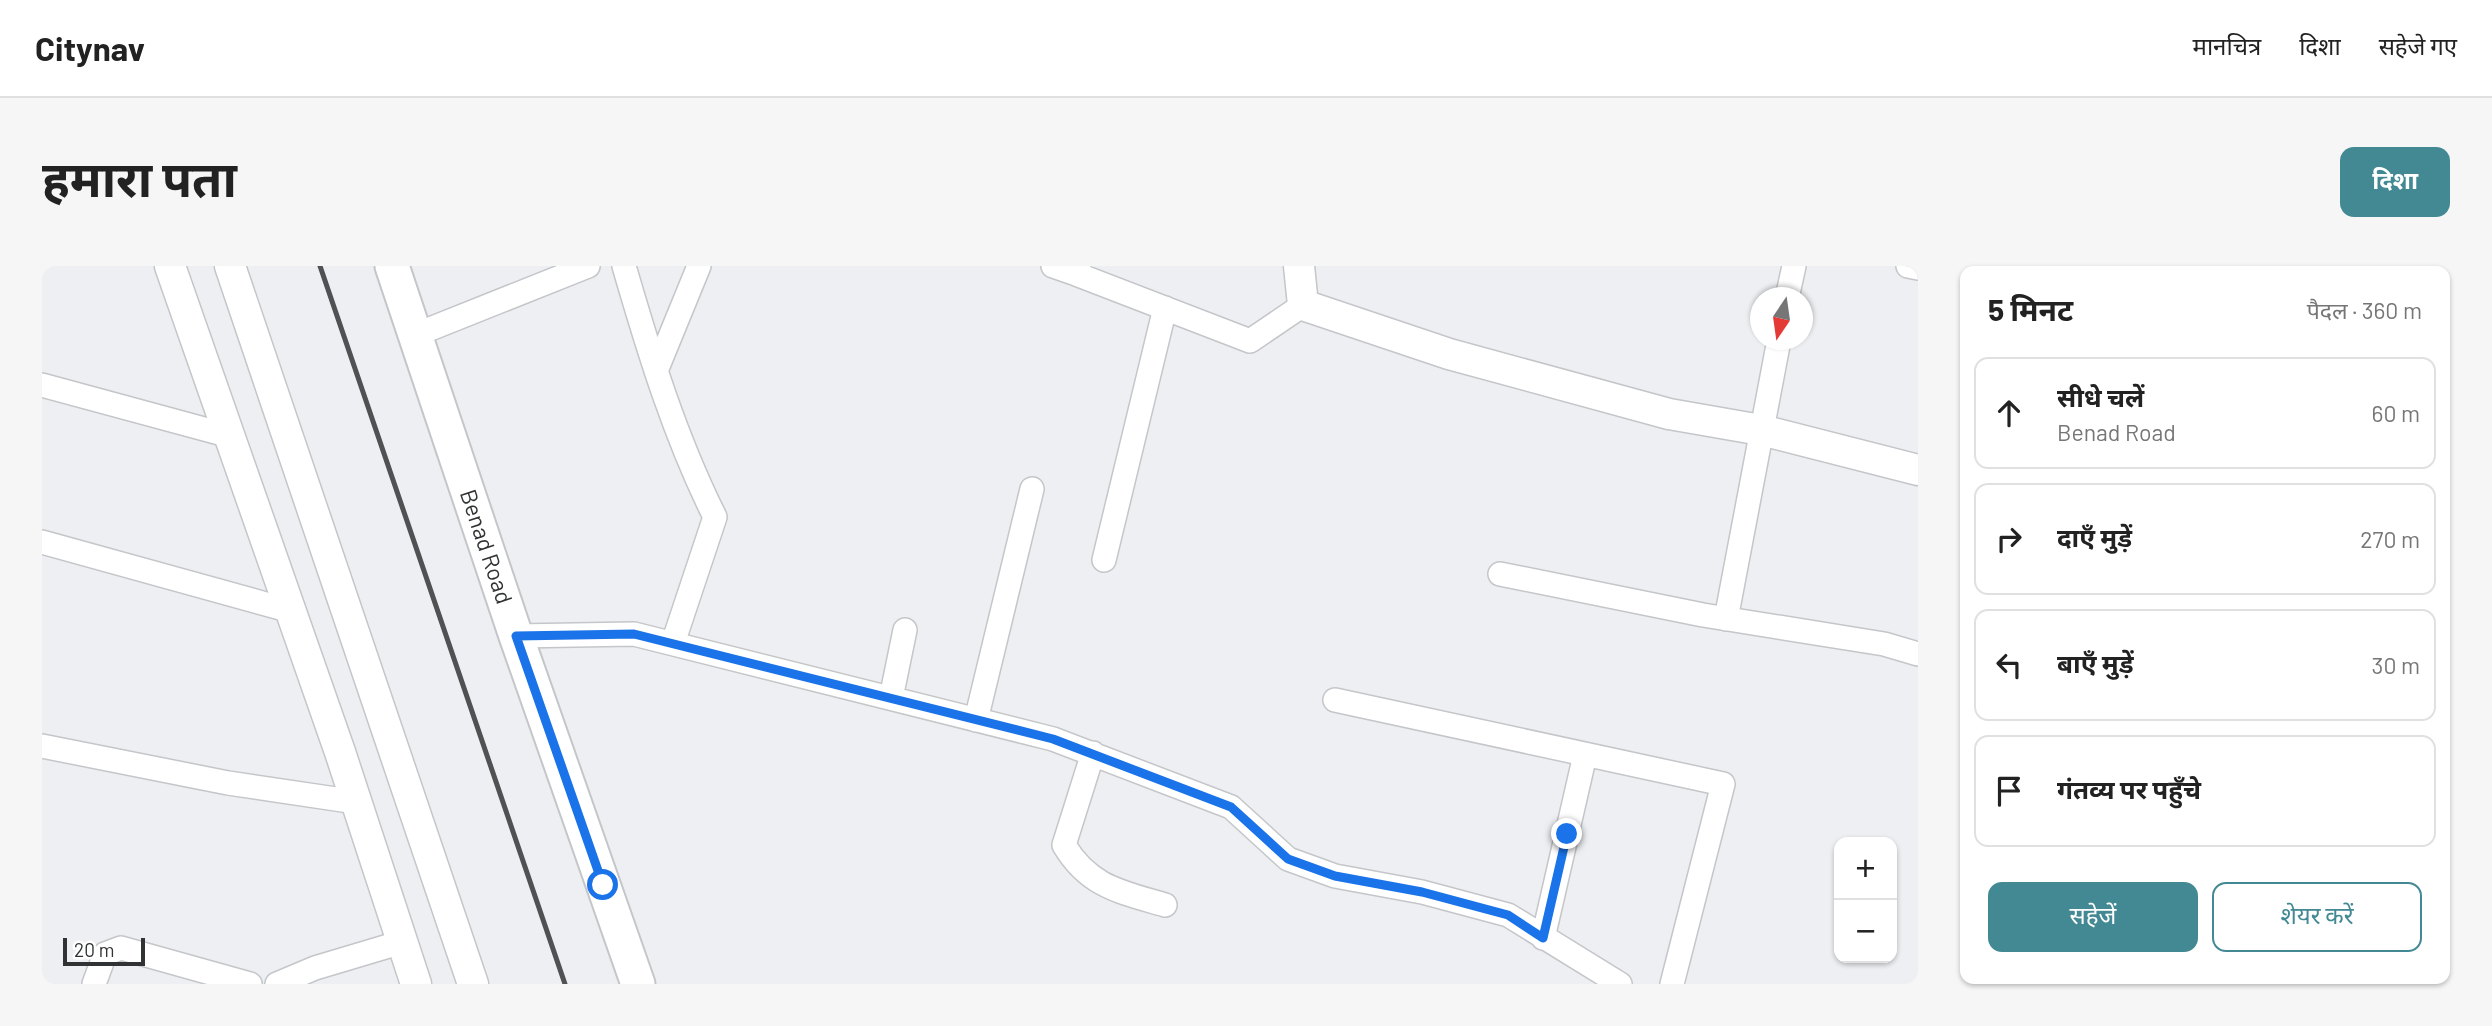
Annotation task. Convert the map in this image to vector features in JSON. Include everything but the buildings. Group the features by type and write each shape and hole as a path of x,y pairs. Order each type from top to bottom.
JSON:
{"main road":[{"name":"Benad Road","path":"392,266 516,636 638,984"}],"street":[{"path":"170,266 356,802 416,984"},
{"path":"230,266 473,984"},
{"path":"415,335 588,266"},
{"path":"624,266 656,371 692,472 715,517 673,643"},
{"path":"656,371 699,266"},
{"path":"1053,266 1077,270 1250,341 1303,305"},
{"path":"1298,266 1303,305"},
{"path":"1789,287 1794,266"},
{"path":"1908,266 1918,268"},
{"path":"1303,305 1448,354 1656,411 1761,430 1918,470"},
{"path":"1104,559 1165,308"},
{"path":"1726,619 1777,350"},
{"path":"42,385 230,436"},
{"path":"976,720 1032,489"},
{"path":"42,542 290,611"},
{"path":"1500,574 1726,619 1884,644 1918,654"},
{"path":"891,698 905,630"},
{"path":"516,636 634,634 1053,739 1231,807 1288,859 1335,876 1422,892 1508,915 1620,984"},
{"path":"1335,700 1723,784 1672,984"},
{"path":"42,746 228,783 356,802"},
{"path":"1093,753 1064,845 1085,874 1107,887 1166,905"},
{"path":"1543,938 1585,755"},
{"path":"277,984 315,968 402,942"},
{"path":"94,984 105,954 121,948 250,984"}],"railway":[{"path":"320,266 565,984"}],"route":[{"path":"603,885 516,636 634,634 1053,739 1231,807 1288,859 1335,876 1422,892 1508,915 1543,938 1567,834"}]}
